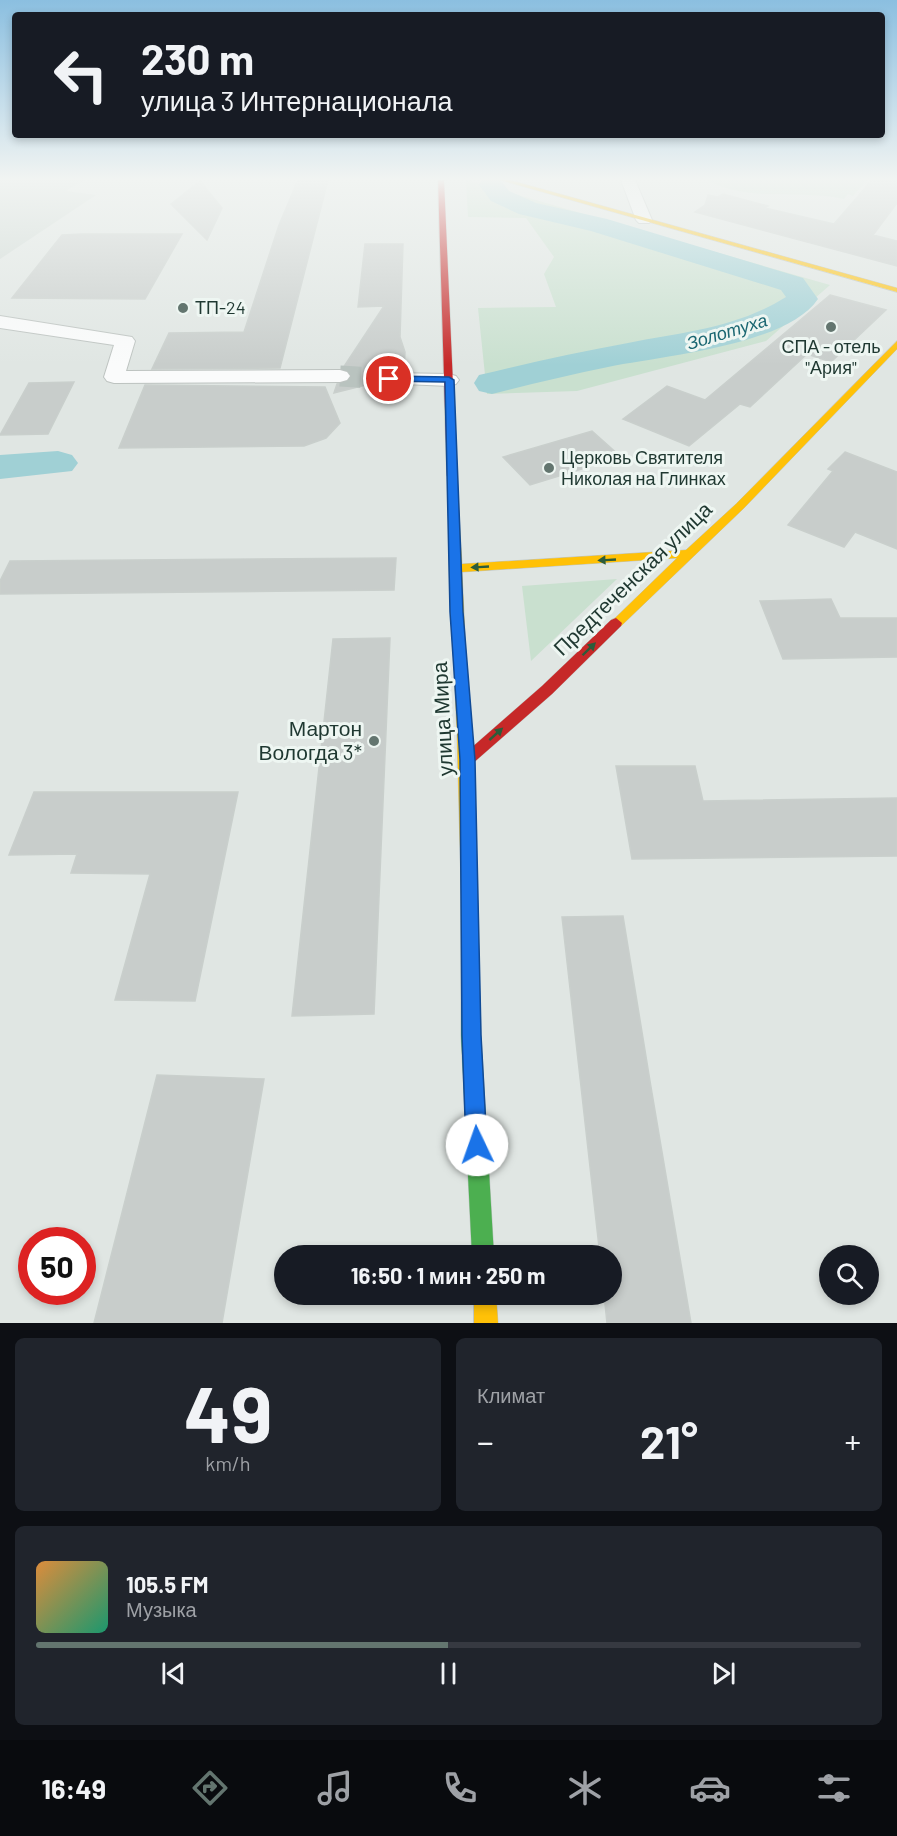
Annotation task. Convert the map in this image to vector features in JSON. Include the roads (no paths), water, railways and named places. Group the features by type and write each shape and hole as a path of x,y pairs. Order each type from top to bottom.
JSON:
{"street":[{"name":"улица Мира","path":"443,242 455,568 467,760 471,1035 482,1245"},
{"path":"723,242 897,290"},
{"path":"0,322 125,341 114,377 340,376"},
{"name":"Предтеченская улица","path":"467,760 547,690 687,554 740,506 897,344"},
{"path":"389,379 449,380"},
{"path":"455,568 687,554"},
{"path":"485,1305 486,1323"}],"waterway":[{"name":"Золотуха","path":"492,383 589,360 728,335 766,321 803,299 792,284 653,242"},
{"name":"Золотуха","path":"0,467 58,463"}],"tunnel":[{"path":"340,376 389,379"}],"place":[{"name":"ТП-24","path":"183,308"},
{"name":"СПА - отель \"Ария\"","path":"831,327"},
{"name":"Церковь Святителя Николая на Глинках","path":"549,468"},
{"name":"Мартон Вологда 3*","path":"374,741"}]}
